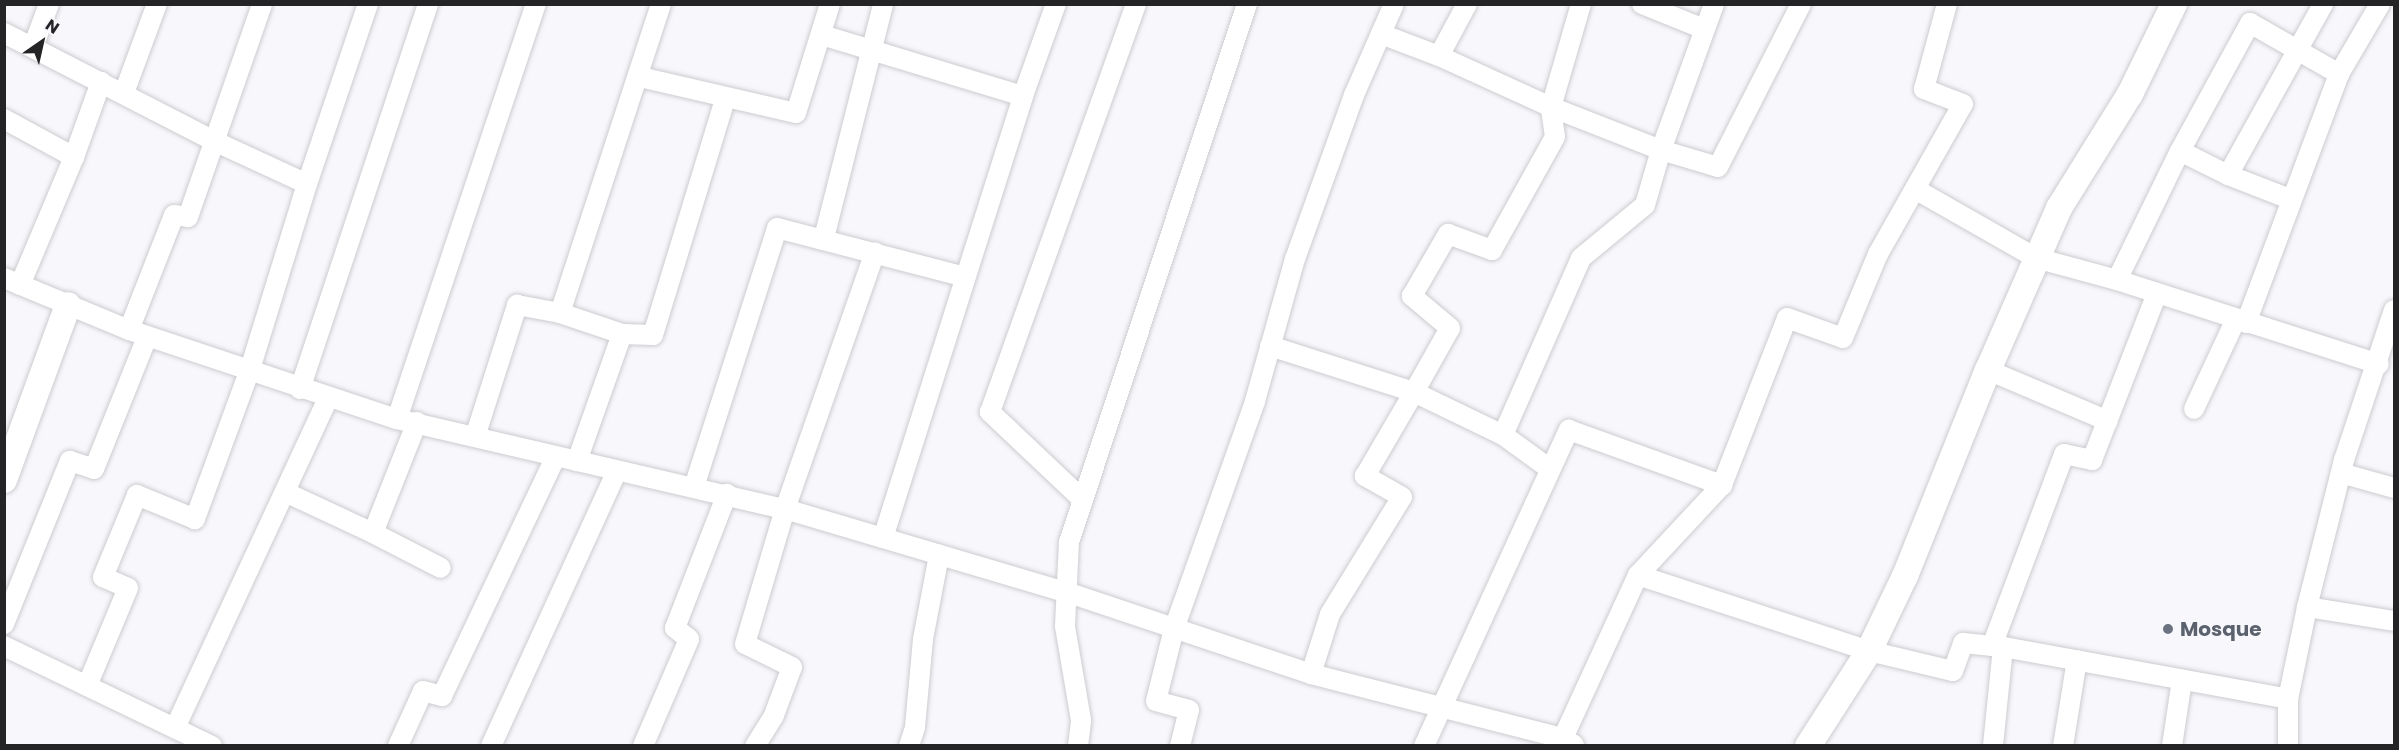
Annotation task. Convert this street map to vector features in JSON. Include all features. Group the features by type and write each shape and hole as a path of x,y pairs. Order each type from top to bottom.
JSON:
{"street":[{"path":"33,47 49,4"},
{"path":"124,93 157,4"},
{"path":"4,624 70,461 94,469 174,215 188,217 262,4"},
{"path":"87,686 128,588 103,577 137,495 195,519 249,372 307,184 368,4"},
{"path":"300,389 428,4"},
{"path":"397,419 536,4"},
{"path":"560,313 640,77 661,4"},
{"path":"640,77 724,99 796,113 830,4"},
{"path":"825,238 883,4"},
{"path":"883,538 1023,96 1056,4"},
{"path":"1082,500 990,412 1136,4"},
{"path":"1180,746 1189,710 1156,701 1174,629 1255,401 1295,259 1354,95 1394,4"},
{"path":"1439,56 1467,4"},
{"path":"1311,674 1330,614 1402,497 1365,476 1450,328 1412,296 1448,234 1492,250 1555,137 1551,107 1581,4"},
{"path":"1642,4 1704,29"},
{"path":"1503,435 1581,258 1645,205 1661,150 1714,4"},
{"path":"1381,34 1439,56 1551,107 1661,150 1718,167 1801,4"},
{"path":"101,82 74,158 12,281 138,333 300,389 397,419 417,422 555,458 727,494 785,509 1066,592 1311,674 1445,707 1567,743 1638,575 1722,485 1787,318 1843,338 1878,254 1963,104 1924,89 1947,4"},
{"path":"1808,746 1869,651 1905,576 1988,370 2059,208 2130,94 2174,4"},
{"path":"2228,175 2323,4"},
{"path":"2194,409 2241,321 2339,74 2380,4"},
{"path":"1078,746 1081,720 1065,626 1069,542 1244,6"},
{"path":"2117,279 2180,151 2250,23 2339,74"},
{"path":"4,33 214,141 307,184"},
{"path":"822,35 1023,96"},
{"path":"475,437 517,305 560,313 622,334 653,335 724,99"},
{"path":"4,119 74,158"},
{"path":"2180,151 2228,175 2290,199"},
{"path":"1915,189 2036,258 2117,279 2379,364"},
{"path":"694,487 777,228 825,238 965,277"},
{"path":"755,746 774,715 792,667 745,644 785,509 875,252"},
{"path":"1994,746 1998,647 2064,454 2092,460 2157,293"},
{"path":"4,480 68,305"},
{"path":"2288,746 2288,699 2307,607 2341,472 2379,364 2394,310"},
{"path":"577,461 622,334"},
{"path":"1270,346 1414,392 1503,435 1550,469"},
{"path":"1988,370 2108,421"},
{"path":"175,728 328,398"},
{"path":"373,533 417,422"},
{"path":"1424,746 1445,707 1569,430 1722,485"},
{"path":"398,746 423,691 442,696 555,458"},
{"path":"491,746 617,471"},
{"path":"2341,472 2394,488"},
{"path":"285,492 441,568"},
{"path":"643,746 689,639 675,627 727,494"},
{"path":"909,746 915,727 922,639 939,555"},
{"path":"1638,575 1869,651 1953,671 1964,643 2077,660 2288,699"},
{"path":"2307,607 2394,621"},
{"path":"4,646 175,728 191,741 212,746"},
{"path":"2063,746 2077,660"},
{"path":"2172,746 2182,680"}],"place":[{"name":"Mosque","path":"2168,629"}]}
